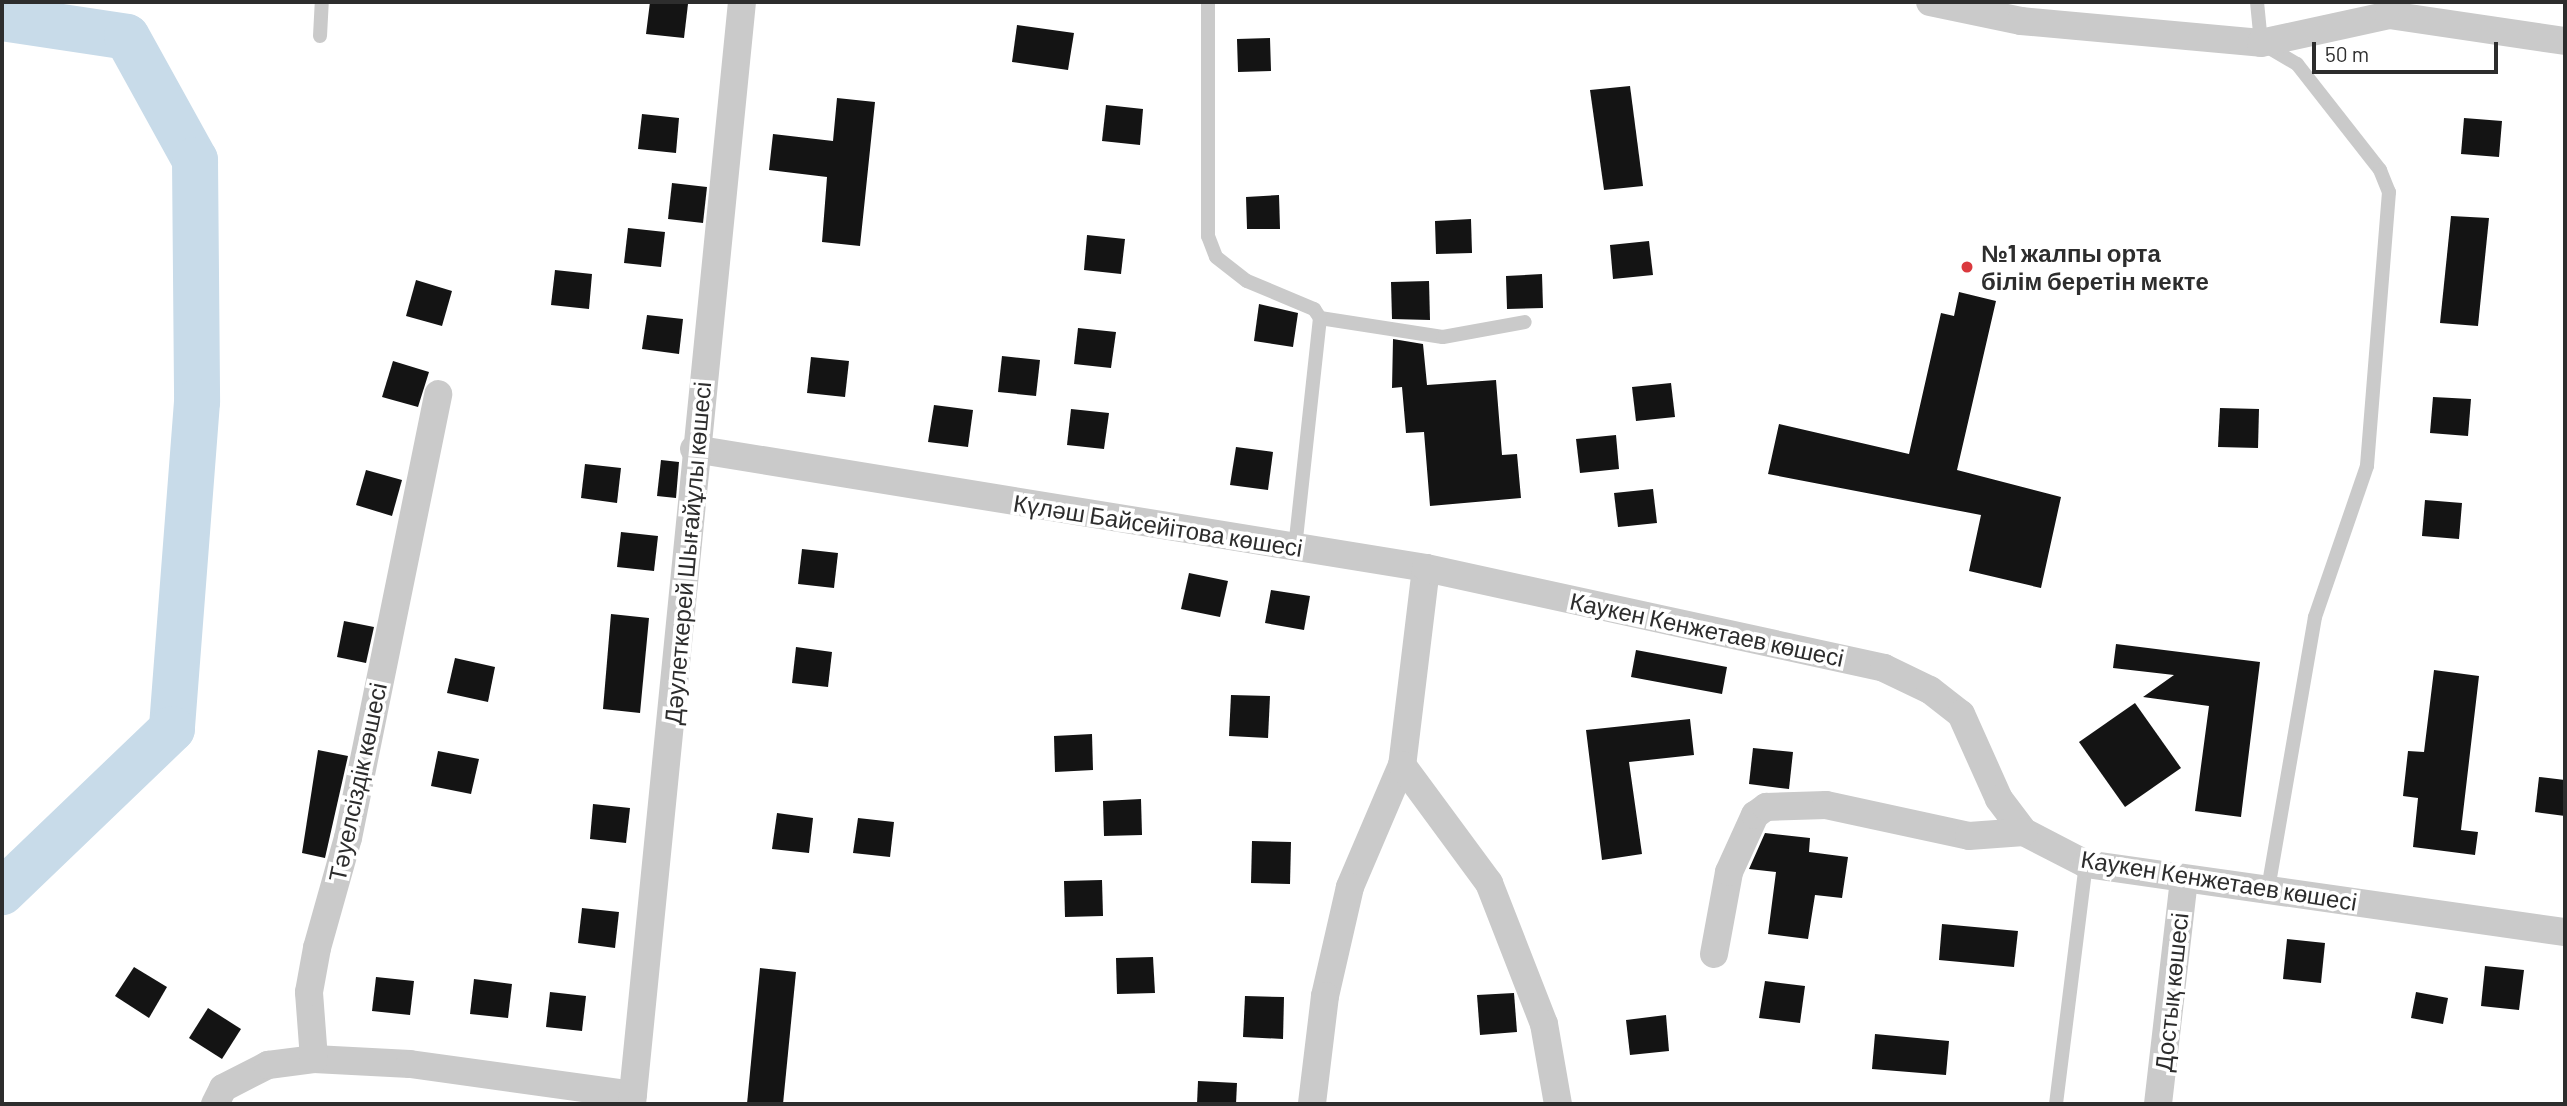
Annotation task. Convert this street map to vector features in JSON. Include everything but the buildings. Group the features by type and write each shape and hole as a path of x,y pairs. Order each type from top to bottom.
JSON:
{"street":[{"name":"Дәулеткерей Шығайұлы көшесі","path":"632,1100 686,608 694,449 742,2"},
{"path":"1930,2 2021,21 2261,43 2389,15 2565,41"},
{"name":"Тәуелсіздік көшесі","path":"314,1059 309,992 317,948 348,838 438,394"},
{"name":"Күләш Байсейітова көшесі","path":"694,449 1426,568"},
{"path":"1312,1104 1325,996 1350,887 1402,765 1426,568"},
{"name":"Каукен Кенжетаев көшесі","path":"1426,568 1884,668 1930,690 1961,714 1999,799 2024,832 2086,864 2565,932"},
{"path":"1402,765 1489,883 1544,1024 1558,1104"},
{"path":"1714,954 1729,872 1755,815 1766,807 1826,805 1969,836 2024,832"},
{"name":"Достық көшесі","path":"2158,1104 2184,880"},
{"path":"215,1104 223,1088 268,1065 314,1059 398,1063 632,1100"}],"lane":[{"path":"320,36 322,2"},
{"path":"1208,2 1208,236 1216,257 1247,281 1314,309 1320,318 1294,548"},
{"path":"2257,2 2261,43 2297,64 2381,170 2389,192 2367,466 2315,617 2268,889"},
{"path":"1320,318 1443,337 1525,323"},
{"path":"2056,1104 2086,864"}],"waterway":[{"path":"2,18 127,37 195,160 197,402 172,729 2,892"}],"place":[{"name":"№1 жалпы орта білім беретін мекте","path":"1967,267"}]}
